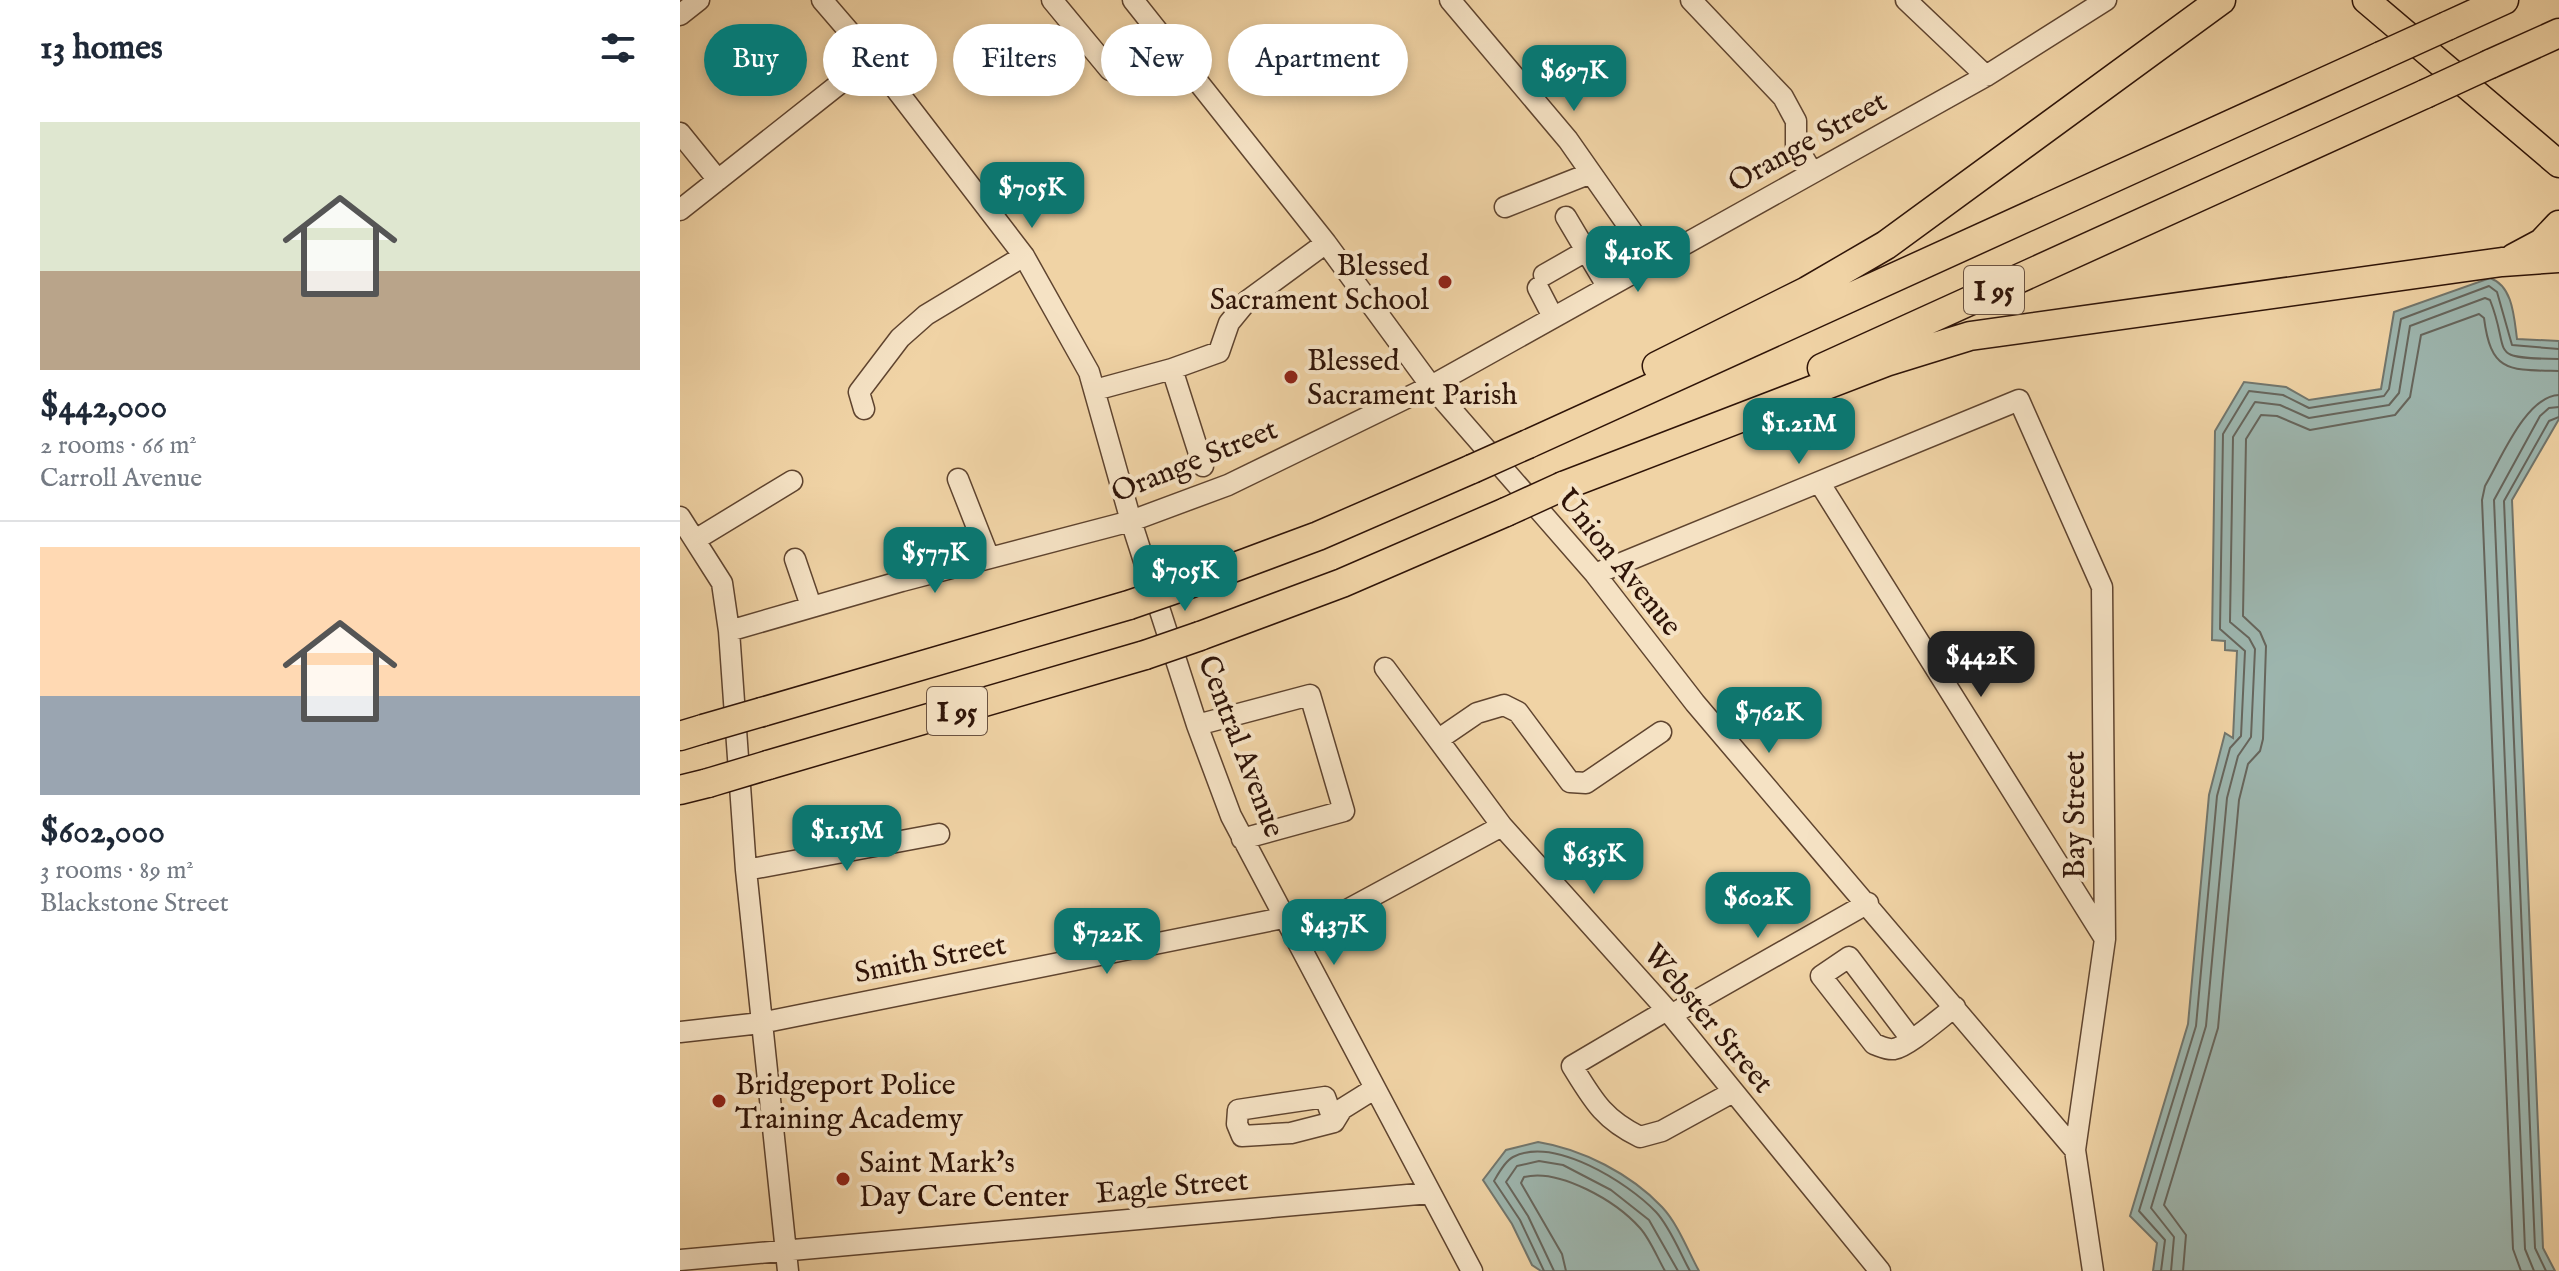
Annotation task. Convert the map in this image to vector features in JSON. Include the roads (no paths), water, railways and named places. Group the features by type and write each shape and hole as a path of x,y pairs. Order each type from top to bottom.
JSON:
{"highway":[{"path":"1528,444 1661,364 1861,261 2221,0"},
{"name":"I 95","path":"692,732 1129,605 1318,536 1528,444 2504,0"},
{"name":"I 95","path":"680,790 1145,655 1342,583 1506,512 2559,33"},
{"path":"2502,262 2534,249 2559,225"},
{"path":"1563,486 1915,352 1970,336 2502,262 2559,258"}],"main road":[{"path":"2366,0 2559,164"}],"street":[{"path":"680,15 699,0"},
{"name":"Central Avenue","path":"822,0 843,24"},
{"path":"1052,0 1101,59"},
{"name":"Union Avenue","path":"1133,0 1152,24"},
{"path":"1450,0 1568,140 1652,260"},
{"path":"1691,0 1783,97 1796,121 1796,145 1812,172"},
{"path":"1906,0 1986,76"},
{"name":"Orange Street","path":"729,631 811,606 1131,521 1228,485 1431,386 1986,76 2099,2"},
{"path":"680,210 824,96"},
{"name":"Central Avenue","path":"901,96 1024,256 1089,372 1131,521 1197,725 1242,839 1472,1271"},
{"name":"Union Avenue","path":"1209,96 1326,243 1431,386 1595,574 1695,703 2075,1150"},
{"path":"680,133 718,180"},
{"path":"1505,207 1591,173"},
{"path":"1566,217 1607,286"},
{"path":"1095,390 1172,369 1219,352 1229,323 1247,301 1326,243"},
{"path":"1553,317 1541,282 1586,251"},
{"path":"864,409 859,392 900,338 926,315 1024,256"},
{"path":"1172,369 1203,466"},
{"name":"Bay Street","path":"1819,482 2019,400 2102,587 2105,939 2075,1150"},
{"path":"958,479 989,558"},
{"path":"695,540 792,481"},
{"path":"1595,574 1819,482 2105,939"},
{"path":"680,517 722,583 729,631 746,870 787,1261"},
{"path":"795,559 811,606"},
{"name":"Webster Street","path":"1385,668 1502,826 1669,1013 1880,1271"},
{"path":"1197,725 1310,695 1344,811 1242,839"},
{"path":"1439,739 1477,713 1504,705 1518,712 1570,782 1586,783 1661,732"},
{"name":"Smith Street","path":"680,1032 761,1023 1283,918 1345,911 1502,826"},
{"path":"746,870 939,834"},
{"path":"1733,1092 1662,1131 1640,1137 1614,1124 1598,1107 1572,1066 1868,903"},
{"path":"1911,1039 1849,957 1821,976 1874,1044 1897,1049 1911,1039 1955,1007"},
{"path":"1334,1122 1342,1109 1374,1089"},
{"path":"2075,1150 2093,1271"},
{"name":"Eagle Street","path":"680,1260 787,1261 1430,1193"}],"water":[{"path":"2490,278 2498,282 2508,295 2517,339 2559,341 2559,419 2512,500 2543,1248 2555,1271 2153,1271 2157,1243 2130,1216 2188,1024 2209,795 2225,733 2233,738 2237,651 2225,650 2225,641 2212,640 2215,431 2244,382 2286,387 2309,400 2381,389 2394,312"},
{"path":"1538,1142 1572,1150 1605,1165 1650,1195 1678,1229 1699,1271 1541,1271 1532,1265 1512,1224 1483,1180 1506,1150"}],"place":[{"name":"Blessed Sacrament School","path":"1445,282"},
{"name":"Blessed Sacrament Parish","path":"1291,377"},
{"name":"Bridgeport Police Training Academy","path":"719,1101"},
{"name":"Saint Mark's Day Care Center","path":"843,1179"}]}
